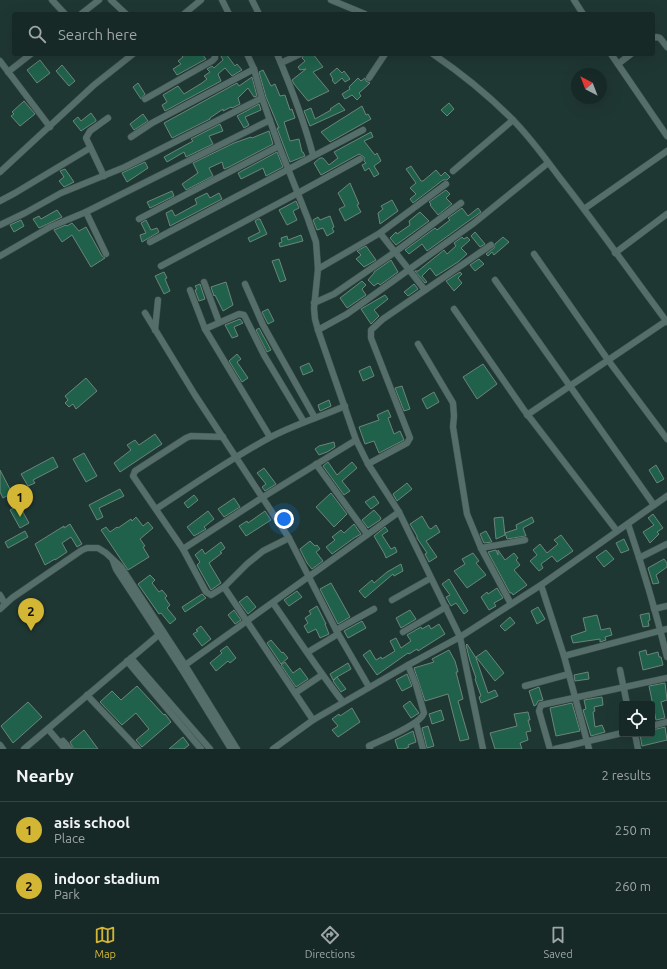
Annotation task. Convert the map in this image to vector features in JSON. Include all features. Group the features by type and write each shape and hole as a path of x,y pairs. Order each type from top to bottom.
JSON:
{"street":[{"path":"52,0 63,12"},
{"path":"84,12 99,0"},
{"path":"111,0 124,12"},
{"path":"192,11 201,0"},
{"path":"222,0 228,12"},
{"path":"252,0 258,12"},
{"path":"330,0 360,12"},
{"path":"574,0 583,12"},
{"path":"655,37 660,38 667,47"},
{"path":"8,72 28,56"},
{"path":"1,169 50,127 94,85 130,56"},
{"path":"145,99 212,61 214,56"},
{"path":"248,56 254,69 262,98 279,146 316,242 318,269 314,303 315,319 318,330 356,440 368,464 399,512 460,636 483,749"},
{"path":"278,56 307,132 313,155"},
{"path":"281,63 296,56"},
{"path":"370,78 384,56"},
{"path":"436,56 488,96 513,120 548,162 667,321 528,415"},
{"path":"612,56 667,136"},
{"path":"618,64 628,56"},
{"path":"0,61 50,127"},
{"path":"131,137 152,123 254,69"},
{"path":"0,225 61,193 125,167 262,98"},
{"path":"104,176 86,138 90,131 108,118"},
{"path":"0,255 50,227 86,212 270,120"},
{"path":"453,172 513,120"},
{"path":"150,242 363,130"},
{"path":"139,219 279,146"},
{"path":"0,201 90,148"},
{"path":"584,209 667,151"},
{"path":"162,266 360,159"},
{"path":"318,330 347,314 474,223 548,162"},
{"path":"318,269 380,233 446,184"},
{"path":"314,303 334,294 461,204"},
{"path":"86,212 106,254"},
{"path":"615,253 667,214"},
{"path":"380,233 425,290"},
{"path":"368,464 407,443 410,438 371,338 371,330 383,319 491,245"},
{"path":"534,254 608,360 667,439"},
{"path":"495,280 654,505"},
{"path":"204,282 219,322"},
{"path":"245,284 263,324 315,418"},
{"path":"190,290 205,329 270,437"},
{"path":"155,330 158,300"},
{"path":"454,310 528,415 617,531"},
{"path":"146,313 155,330 223,437 289,538 337,632 370,687"},
{"path":"205,329 239,314 244,315 264,355 304,422"},
{"path":"418,344 453,403 453,427 467,514 481,548 511,604"},
{"path":"156,509 236,457 270,437 345,406"},
{"path":"223,437 191,436 186,438 135,471 134,478 183,550 207,593 211,595 224,587 247,564 263,551 289,538"},
{"path":"183,550 263,497 356,440"},
{"path":"316,464 367,534"},
{"path":"273,749 313,720 460,636 542,585 667,496"},
{"path":"183,666 399,512"},
{"path":"628,524 654,609 664,630 667,657"},
{"path":"481,548 525,540"},
{"path":"639,558 667,544"},
{"path":"0,610 3,603 87,548 94,547 102,550 112,559 116,569 183,666 233,747 222,749"},
{"path":"392,600 431,578"},
{"path":"542,585 564,656 589,749"},
{"path":"224,587 313,720"},
{"path":"0,595 3,603"},
{"path":"273,603 308,652 322,675 343,702"},
{"path":"654,609 667,606"},
{"path":"403,632 446,607"},
{"path":"308,652 374,609"},
{"path":"564,656 664,630"},
{"path":"30,749 87,697 161,634"},
{"path":"130,661 201,749"},
{"path":"130,661 210,749"},
{"path":"367,748 416,723 423,717 424,713 416,685 408,665"},
{"path":"620,670 626,701"},
{"path":"525,686 569,674"},
{"path":"295,693 322,675"},
{"path":"550,749 539,711 540,707 545,704 575,697 667,678"},
{"path":"87,697 132,749"},
{"path":"87,697 138,749"},
{"path":"655,725 667,722"},
{"path":"416,723 423,749"},
{"path":"24,749 50,730"},
{"path":"50,730 65,749"},
{"path":"50,730 70,749"},
{"path":"556,749 619,734"},
{"path":"636,737 638,749"},
{"path":"0,745 3,749"}],"building":[{"path":"182,56 204,56 206,59 177,75 173,69 181,64 178,61 183,57"},
{"path":"221,56 228,56 235,66 237,64 242,70 232,76 225,68 218,74 221,81 165,111 162,105 167,102 163,95 178,86 184,94 207,79 204,76 210,72 207,69 212,66 214,68 223,60"},
{"path":"303,56 315,56 323,67 313,72 329,91 308,101 292,80 306,69 300,70 298,67 305,61 302,58"},
{"path":"40,60 50,73 37,83 27,70"},
{"path":"62,65 75,81 69,86 56,71"},
{"path":"337,68 342,73 344,71 350,79 345,82 342,78 335,84 330,74"},
{"path":"263,70 271,86 275,84 280,96 285,95 290,110 292,109 295,118 284,122 290,141 299,139 302,152 305,156 290,162 277,128 279,128 266,97 259,72"},
{"path":"252,77 257,96 254,97 248,88 238,98 240,104 223,111 223,109 210,119 172,138 164,123 237,83 239,86"},
{"path":"358,78 361,81 365,78 366,81 370,83 359,93 361,96 357,100 352,95 345,99 342,94 350,89 349,87"},
{"path":"138,83 145,94 141,99 133,87"},
{"path":"24,101 35,114 20,126 11,116 14,114 12,112"},
{"path":"339,103 345,110 310,126 304,111 311,108 315,119 331,110 330,109"},
{"path":"449,103 454,109 447,116 441,110"},
{"path":"259,104 261,110 245,117 249,125 244,128 237,116"},
{"path":"362,106 366,115 368,114 371,119 330,142 321,132"},
{"path":"91,113 96,121 81,131 73,121 78,117 81,121"},
{"path":"143,114 148,121 134,130 130,124"},
{"path":"220,124 223,131 209,136 213,144 186,157 184,152 167,162 164,157 193,141 191,139"},
{"path":"269,131 273,144 224,169 222,162 209,168 213,176 186,190 182,184 198,173 193,163 234,143"},
{"path":"371,132 373,137 364,141 375,155 377,153 381,161 374,166 379,174 374,177 369,168 365,171 362,165 366,163 364,161 364,157 359,154 321,175 314,163 320,158 323,158 329,165 338,158 334,152"},
{"path":"277,152 283,167 266,176 263,168 241,179 238,173"},
{"path":"145,162 148,168 127,182 122,173"},
{"path":"411,166 421,181 436,170 441,176 445,172 450,177 447,180 443,180 413,203 410,199 416,194 410,188 416,183 406,169"},
{"path":"65,169 74,182 64,187 59,181 64,177 60,171"},
{"path":"350,183 359,204 357,205 361,212 345,221 339,209 345,206 338,193"},
{"path":"446,190 450,194 446,198 452,204 438,215 429,202"},
{"path":"172,191 174,196 150,208 147,202"},
{"path":"207,193 210,198 219,193 222,199 170,226 166,213 172,210 175,216 197,204 195,199"},
{"path":"392,200 398,211 380,224 378,213 383,209 381,206"},
{"path":"296,201 299,208 293,211 297,220 287,225 279,210"},
{"path":"462,208 468,216 478,208 481,212 427,251 422,244 409,254 405,250 435,228 437,230 450,220 448,218"},
{"path":"57,210 62,217 39,228 33,219 39,216 41,219"},
{"path":"420,212 429,221 396,245 390,238 396,232 397,234 410,225 409,221"},
{"path":"330,216 334,227 332,228 334,232 327,236 323,228 317,230 313,220 318,217 320,220"},
{"path":"260,219 267,234 250,242 248,238 260,232 255,221"},
{"path":"21,220 24,226 14,232 10,225"},
{"path":"146,220 151,230 157,228 159,232 142,242 140,235 146,233 141,223"},
{"path":"72,223 79,231 86,227 102,256 105,258 91,267 72,235 62,242 54,230"},
{"path":"475,232 485,244 480,247 471,236"},
{"path":"301,235 303,241 280,247 279,243 282,242 281,238 287,236 288,240"},
{"path":"462,237 464,239 467,237 470,240 461,248 467,254 458,262 436,276 430,268 422,276 427,282 425,283 415,271 418,271 444,250 447,254 456,246 454,243"},
{"path":"503,237 509,242 494,255 492,252 488,256 486,254 494,248 495,244"},
{"path":"366,246 376,260 364,267 356,259 361,255 357,251"},
{"path":"279,259 286,280 280,282 272,261"},
{"path":"479,259 484,264 475,271 470,265"},
{"path":"391,260 398,272 380,285 378,283 374,286 368,280 374,272"},
{"path":"164,272 170,291 164,294 155,276"},
{"path":"460,272 462,274 458,278 462,283 454,291 446,281"},
{"path":"362,281 366,285 362,289 366,295 347,308 340,298"},
{"path":"226,282 233,305 223,311 215,295 214,296 211,287"},
{"path":"200,284 205,299 199,301 195,286"},
{"path":"414,284 418,289 408,296 404,292"},
{"path":"385,295 388,299 374,310 379,316 371,324 361,309"},
{"path":"268,309 274,321 268,324 262,312"},
{"path":"240,319 243,323 234,327 238,336 232,338 225,325"},
{"path":"259,328 271,350 267,352 256,330"},
{"path":"237,354 241,359 237,362 248,378 242,382 229,361"},
{"path":"309,363 313,371 303,375 300,367"},
{"path":"483,364 497,384 477,399 463,377"},
{"path":"370,366 374,376 363,381 359,371"},
{"path":"86,378 97,391 76,409 73,404 69,407 65,403 68,400 65,396"},
{"path":"402,386 410,409 404,411 395,388"},
{"path":"434,392 439,402 427,409 422,399"},
{"path":"329,400 331,406 320,411 318,405"},
{"path":"388,410 391,417 388,418 394,434 400,431 404,440 379,453 374,441 365,444 359,427 379,420 377,415"},
{"path":"155,434 162,444 120,472 114,463 131,450 127,445 135,440 139,445"},
{"path":"334,442 335,447 319,455 315,449 319,446"},
{"path":"84,453 97,476 86,482 73,459"},
{"path":"53,457 58,467 33,480 35,483 28,486 21,474"},
{"path":"328,462 337,475 352,462 357,468 342,481 350,491 344,495 323,466"},
{"path":"656,465 664,479 657,483 649,470"},
{"path":"264,468 276,484 265,491 262,487 266,484 257,473"},
{"path":"0,470 12,493 3,498 0,492"},
{"path":"407,483 412,489 397,501 393,494"},
{"path":"120,489 124,496 99,508 103,517 97,520 89,505"},
{"path":"331,493 347,514 334,527 316,507"},
{"path":"194,495 198,500 188,508 184,503"},
{"path":"374,496 379,503 371,509 365,502"},
{"path":"234,498 240,507 224,517 218,509"},
{"path":"19,505 29,523 20,528 10,510"},
{"path":"374,510 381,518 368,528 362,520"},
{"path":"208,511 214,519 204,527 206,529 194,536 187,527"},
{"path":"265,511 271,520 246,536 239,526 247,521 248,523"},
{"path":"653,514 663,528 657,532 659,534 650,543 643,532 654,525 648,518"},
{"path":"422,516 429,528 431,529 436,525 440,532 426,541 437,557 429,562 425,554 427,553 410,524"},
{"path":"136,517 143,526 148,522 153,528 140,539 145,546 143,547 149,557 128,570 101,530 106,527 110,532 131,519 132,521"},
{"path":"503,517 505,535 496,539 494,518"},
{"path":"532,517 534,522 523,528 526,536 507,539 505,533 517,529 516,525"},
{"path":"70,524 82,544 77,547 71,537 62,543 67,552 45,565 35,544 64,526 64,528"},
{"path":"354,524 361,534 332,554 326,547 335,540 332,537 341,530 344,533"},
{"path":"385,527 388,531 382,535 391,549 395,547 397,552 386,558 374,536"},
{"path":"25,531 28,537 8,548 5,542"},
{"path":"486,531 492,542 484,543 480,534"},
{"path":"561,535 573,551 557,562 552,556 541,564 543,568 539,571 530,561 537,555 533,550 540,544 547,553 558,544 554,540"},
{"path":"624,539 629,550 621,553 616,543"},
{"path":"310,541 315,546 317,545 320,549 316,552 323,561 312,569 307,563 300,549"},
{"path":"221,542 225,548 220,552 222,553 209,563 221,583 211,590 197,565 200,562 195,555 202,549 205,554"},
{"path":"496,550 498,555 498,550 505,560 514,553 518,558 516,560 520,565 514,570 527,585 513,595 510,593 488,552"},
{"path":"606,550 614,559 604,567 596,557"},
{"path":"473,553 479,561 476,563 486,575 467,588 454,571 465,564 462,559"},
{"path":"664,559 667,563 667,567 656,575 659,583 653,584 648,568"},
{"path":"401,564 403,571 394,576 393,574 365,598 359,591 372,580 374,583 387,572"},
{"path":"150,575 155,580 152,583 159,592 162,590 167,596 165,598 170,605 167,608 176,619 170,624 161,613 159,614 138,584"},
{"path":"449,579 468,611 464,614 456,603 451,606 446,597 450,595 442,584"},
{"path":"331,583 350,617 338,624 320,589"},
{"path":"497,588 503,598 494,603 496,606 489,610 481,597 487,592 488,594"},
{"path":"297,591 302,597 289,606 284,600"},
{"path":"202,594 206,598 185,612 182,607"},
{"path":"247,596 256,607 248,614 239,602"},
{"path":"317,606 329,634 320,638 316,629 308,633 304,626 308,623 305,618 311,614 309,611"},
{"path":"538,607 545,619 537,624 531,611"},
{"path":"234,610 241,620 235,624 228,615"},
{"path":"410,610 416,619 401,628 396,618"},
{"path":"649,613 649,626 643,627 640,615"},
{"path":"597,615 601,630 610,628 612,635 605,637 606,640 600,642 600,639 573,643 571,636 586,631 583,618"},
{"path":"510,617 515,623 505,631 500,626"},
{"path":"362,621 366,628 348,638 344,631"},
{"path":"439,624 445,634 418,651 417,649 409,654 408,653 377,675 363,655 370,650 376,660 381,657 382,659 395,651 390,641 396,638 401,648 411,641 407,635 421,627 422,629 429,625 431,629"},
{"path":"201,626 211,639 202,646 193,634 198,631 196,630"},
{"path":"271,640 288,658 281,664 267,643"},
{"path":"467,644 476,658 488,693 495,690 498,696 481,703 479,697 481,696 470,661"},
{"path":"227,646 236,658 230,663 228,661 216,671 210,663 222,653 220,651"},
{"path":"449,650 455,661 458,672 456,672 463,699 458,701 469,739 460,741 448,694 425,701 414,668 434,662 432,659"},
{"path":"486,650 504,673 495,681 476,657"},
{"path":"646,650 647,655 658,652 663,665 643,670 639,652"},
{"path":"285,662 293,673 300,668 308,679 296,687 281,665"},
{"path":"348,663 351,669 333,680 330,674"},
{"path":"588,672 589,679 575,681 574,675"},
{"path":"407,674 412,686 402,691 396,680"},
{"path":"337,677 346,689 341,692 333,681"},
{"path":"665,683 667,700 661,702 665,718 656,720 655,701 652,701 649,686"},
{"path":"137,686 171,722 142,747 136,740 149,729 136,713 122,725 100,702 112,691 121,700"},
{"path":"539,687 543,700 538,701 534,706 529,691"},
{"path":"602,697 603,705 594,707 595,711 593,712 595,727 602,725 605,732 591,736 583,710 586,709 584,700"},
{"path":"410,701 419,713 411,718 403,706"},
{"path":"28,702 42,717 13,743 1,726"},
{"path":"572,703 580,731 556,736 550,708"},
{"path":"352,708 360,722 338,737 332,730 338,726 332,719 339,714 340,716"},
{"path":"441,710 444,720 432,724 429,714"},
{"path":"528,712 530,720 528,720 531,731 526,732 528,740 520,743 522,749 495,749 490,733 517,726 514,714"},
{"path":"428,726 434,746 427,748 422,728"},
{"path":"665,727 667,740 642,746 640,737 655,737 655,729"},
{"path":"84,730 98,749 74,749 70,742"},
{"path":"413,731 416,742 408,745 409,747 404,749 398,749 395,740"},
{"path":"183,737 189,745 184,749 169,749"}],"place":[{"name":"asis school","path":"20,517"},
{"name":"indoor stadium","path":"31,631"}]}
